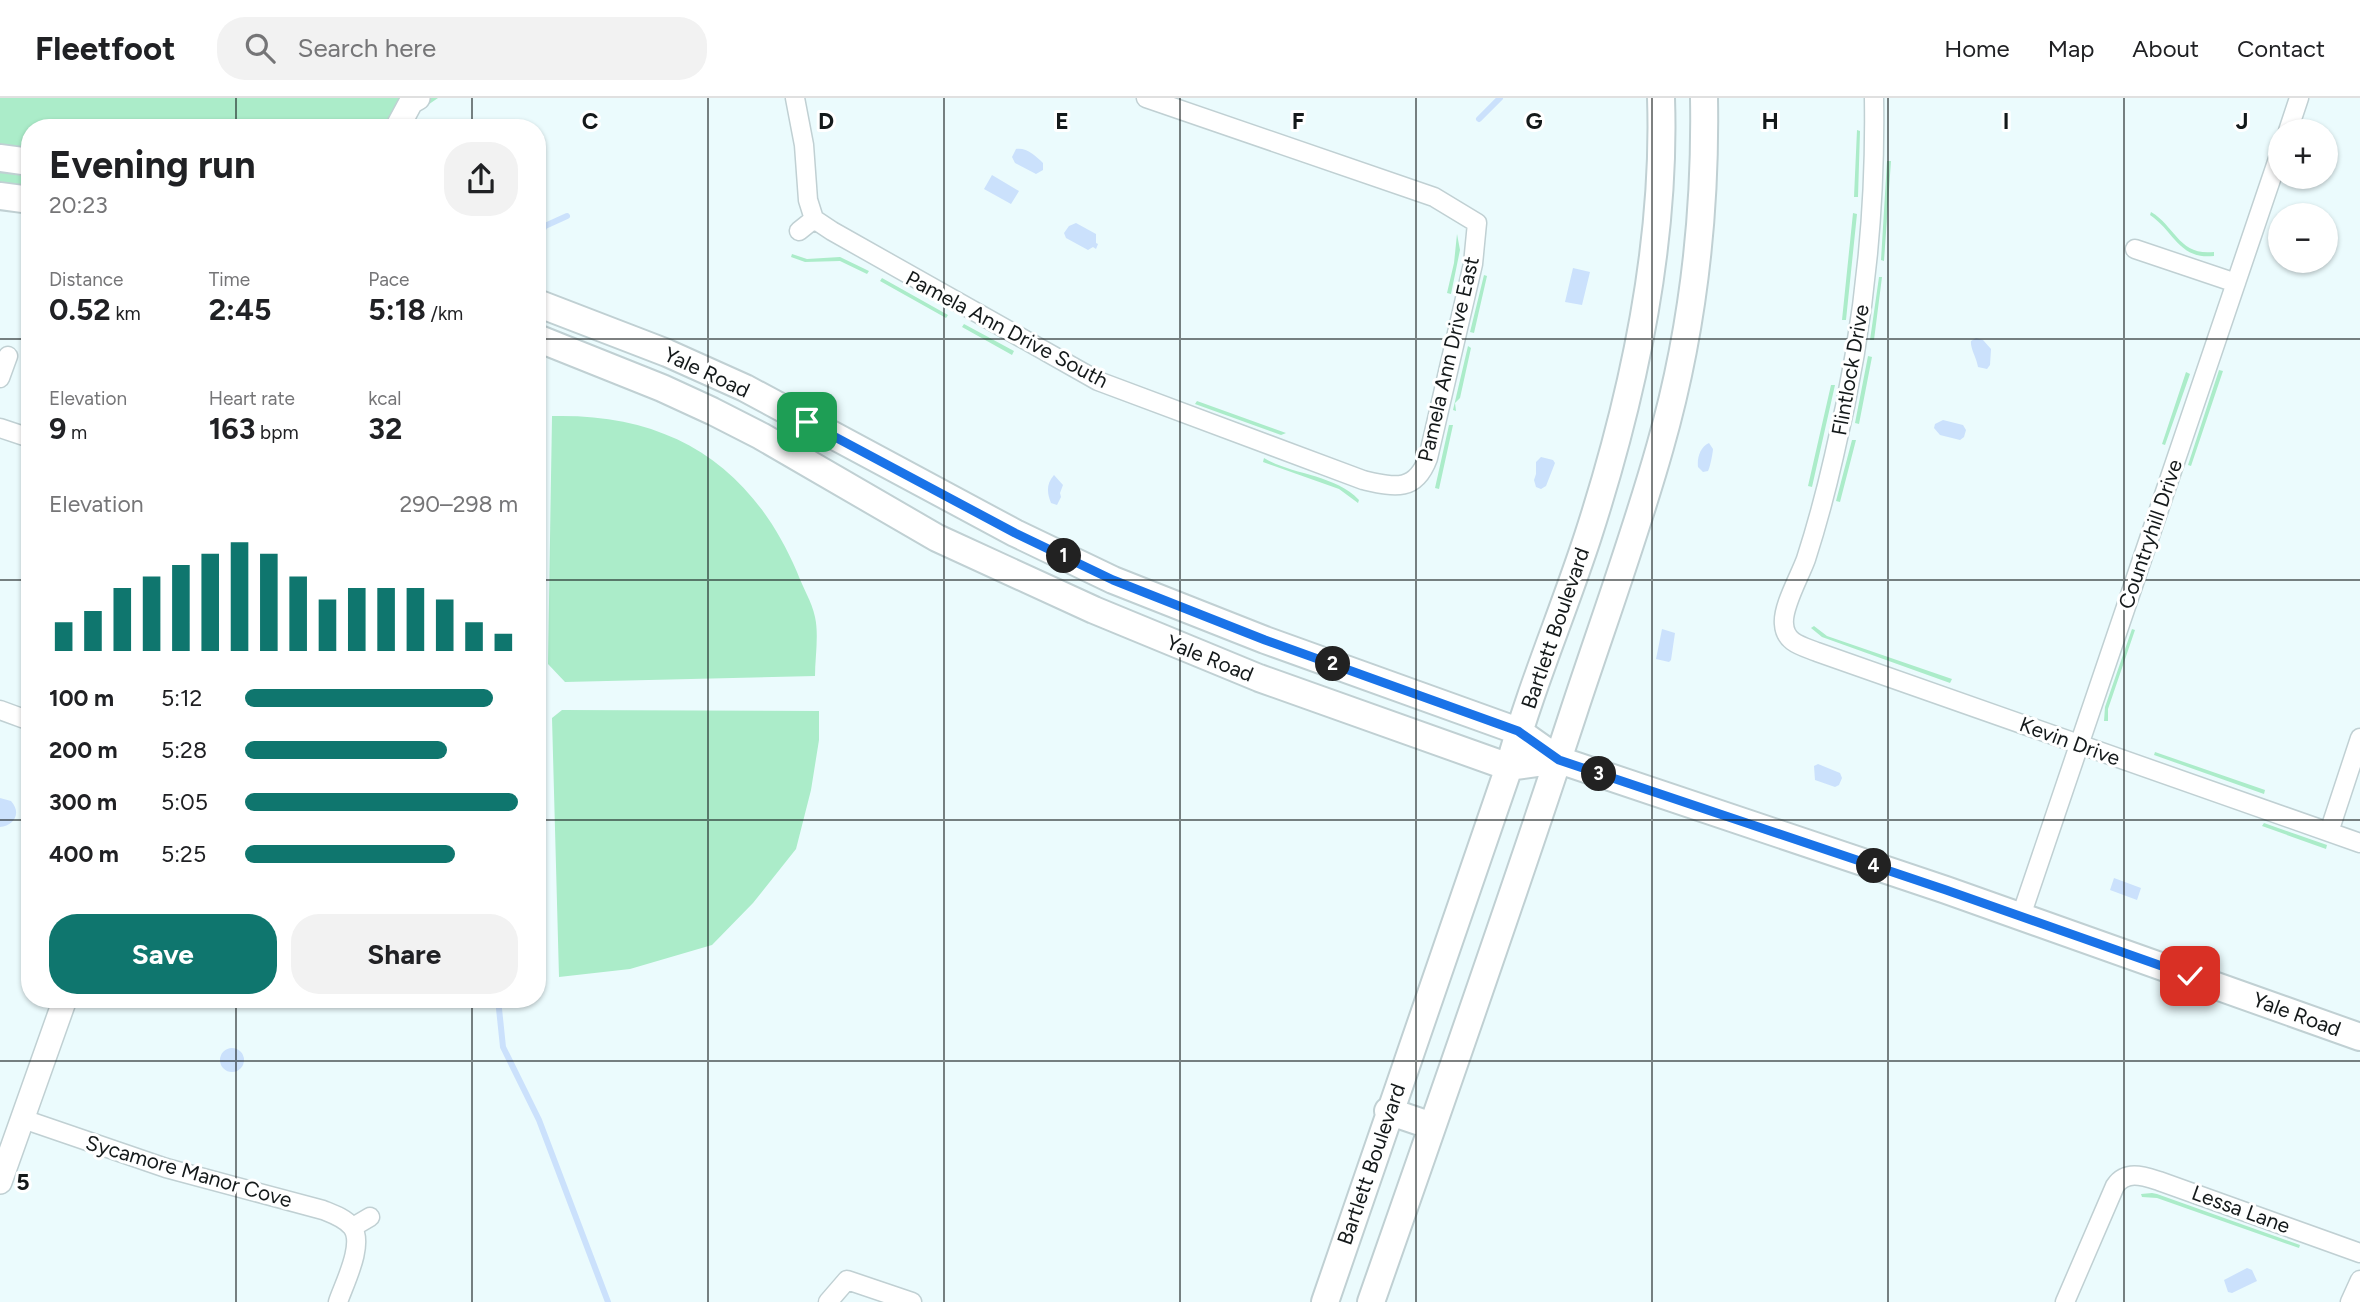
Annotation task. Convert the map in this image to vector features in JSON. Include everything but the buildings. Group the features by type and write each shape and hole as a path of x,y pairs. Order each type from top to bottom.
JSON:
{"main road":[{"name":"Bartlett Boulevard","path":"1325,1302 1388,1111 1509,767 1518,731 1588,536 1618,438 1642,328 1650,273 1658,183 1661,98"},
{"name":"Bartlett Boulevard","path":"1371,1302 1559,760 1661,446 1694,279 1704,152 1704,98"},
{"path":"0,158 21,161"},
{"path":"0,196 21,199"},
{"path":"1650,273 1694,279"},
{"name":"Yale Road","path":"546,306 667,353 745,388 1015,533 1113,580 1265,640 1518,731 1559,760 2021,916 2360,1037"},
{"name":"Yale Road","path":"546,342 712,411 761,436 937,538 1094,610 1259,678 1509,767 1559,760"},
{"path":"1388,1111 1433,1126"}],"street":[{"path":"402,119 411,102 418,98"},
{"path":"795,98 804,145 808,200 814,219 799,231"},
{"name":"Pamela Ann Drive East","path":"1146,98 1434,197 1478,223 1473,264 1427,458 1419,476 1403,486"},
{"name":"Flintlock Drive","path":"1785,633 1783,620 1807,555 1828,481 1853,364 1872,206 1874,98"},
{"path":"2291,119 2299,98"},
{"name":"Countryhill Drive","path":"2021,916 2268,188"},
{"name":"Pamela Ann Drive South","path":"814,219 882,262 1098,381 1363,480 1403,486"},
{"path":"2135,249 2236,283"},
{"path":"0,378 8,356"},
{"path":"0,428 21,435"},
{"name":"Kevin Drive","path":"1785,633 1793,643 1808,649 2360,842"},
{"path":"0,710 21,717"},
{"path":"2329,832 2360,738"},
{"path":"0,1182 62,1008"},
{"name":"Sycamore Manor Cove","path":"23,1119 157,1165 323,1210 341,1217 352,1227"},
{"name":"Lessa Lane","path":"2065,1302 2121,1178 2135,1175 2159,1181 2360,1253"},
{"path":"338,1302 357,1245 352,1227 370,1217"},
{"path":"828,1302 846,1280 912,1302"},
{"path":"2350,1302 2360,1280"}],"green space":[{"path":"0,98 438,98 411,119 21,119 21,200 0,198"},
{"path":"1857,130 1860,131 1858,197 1854,197"},
{"path":"1887,161 1891,161 1884,261 1881,260"},
{"path":"2151,212 2185,245 2202,252 2214,252 2214,256 2193,254 2185,249 2150,215"},
{"path":"1853,213 1857,214 1846,320 1842,320"},
{"path":"1457,234 1460,250 1451,294 1447,293"},
{"path":"792,254 807,259 840,257 869,271 867,274 840,261 805,262 791,257"},
{"path":"1484,275 1487,276 1474,333 1470,332"},
{"path":"1879,277 1882,277 1874,340 1870,340"},
{"path":"882,278 948,315 946,318 880,281"},
{"path":"964,324 1014,351 1012,355 962,327"},
{"path":"1468,346 1471,348 1460,398 1455,403 1456,411 1453,410"},
{"path":"1868,356 1872,357 1859,424 1855,423"},
{"path":"2219,370 2223,371 2191,466 2188,465"},
{"path":"2186,372 2190,374 2165,445 2162,444"},
{"path":"1831,385 1835,385 1812,487 1808,486"},
{"path":"1197,401 1286,433 1281,435 1195,404"},
{"path":"552,416 594,417 633,424 669,436 701,452 730,474 756,502 778,534 814,611 817,639 815,676 565,682 548,664"},
{"path":"1449,425 1453,425 1439,489 1435,488"},
{"path":"1852,440 1856,440 1840,502 1836,501"},
{"path":"1264,458 1337,485 1349,491 1359,500 1358,503 1339,489 1263,462"},
{"path":"1814,626 1827,636 1952,679 1950,683 1822,637 1811,628"},
{"path":"2132,629 2135,630 2108,709 2108,721 2104,721 2105,707"},
{"path":"562,710 819,711 819,740 811,790 796,849 753,903 712,945 630,969 559,977 552,718"},
{"path":"2155,752 2265,790 2264,794 2154,755"},
{"path":"2264,823 2327,845 2326,849 2262,826"},
{"path":"2152,1193 2300,1245 2299,1248 2157,1198 2142,1197 2141,1194"}],"water":[{"path":"1016,149 1023,149 1034,155 1043,163 1043,170 1036,174 1015,163 1012,157"},
{"path":"992,175 1019,191 1011,204 984,189"},
{"path":"1076,223 1096,234 1096,249 1093,247 1088,250 1066,238 1064,233 1069,226"},
{"path":"1573,268 1590,272 1582,305 1565,302"},
{"path":"1976,338 1983,340 1991,349 1990,365 1987,369 1978,367 1971,344"},
{"path":"1943,420 1963,425 1966,430 1964,437 1960,440 1940,435 1934,428 1935,424"},
{"path":"1709,443 1713,449 1711,460 1708,471 1703,472 1698,467 1699,457 1703,447"},
{"path":"1541,457 1555,463 1546,486 1541,489 1536,487 1534,480 1536,462"},
{"path":"1054,475 1063,485 1057,505 1051,503 1048,492 1048,485"},
{"path":"1662,629 1675,633 1669,662 1656,659"},
{"path":"1818,764 1840,773 1842,778 1839,785 1835,787 1815,780 1814,766"},
{"path":"0,798 11,801 16,814 13,821 0,827"},
{"path":"2114,878 2141,888 2137,900 2110,890"},
{"path":"232,1048 241,1051 244,1060 241,1069 232,1072 223,1069 220,1060 223,1051"},
{"path":"2247,1268 2252,1270 2257,1281 2232,1293 2228,1292 2224,1280"}],"waterway":[{"path":"1479,119 1500,98"},
{"path":"546,226 567,216"},
{"path":"499,1008 503,1047 539,1120 608,1302"}],"route":[{"path":"807,422 1015,533 1113,580 1265,640 1518,731 1559,760 1946,890 2190,976"}]}
